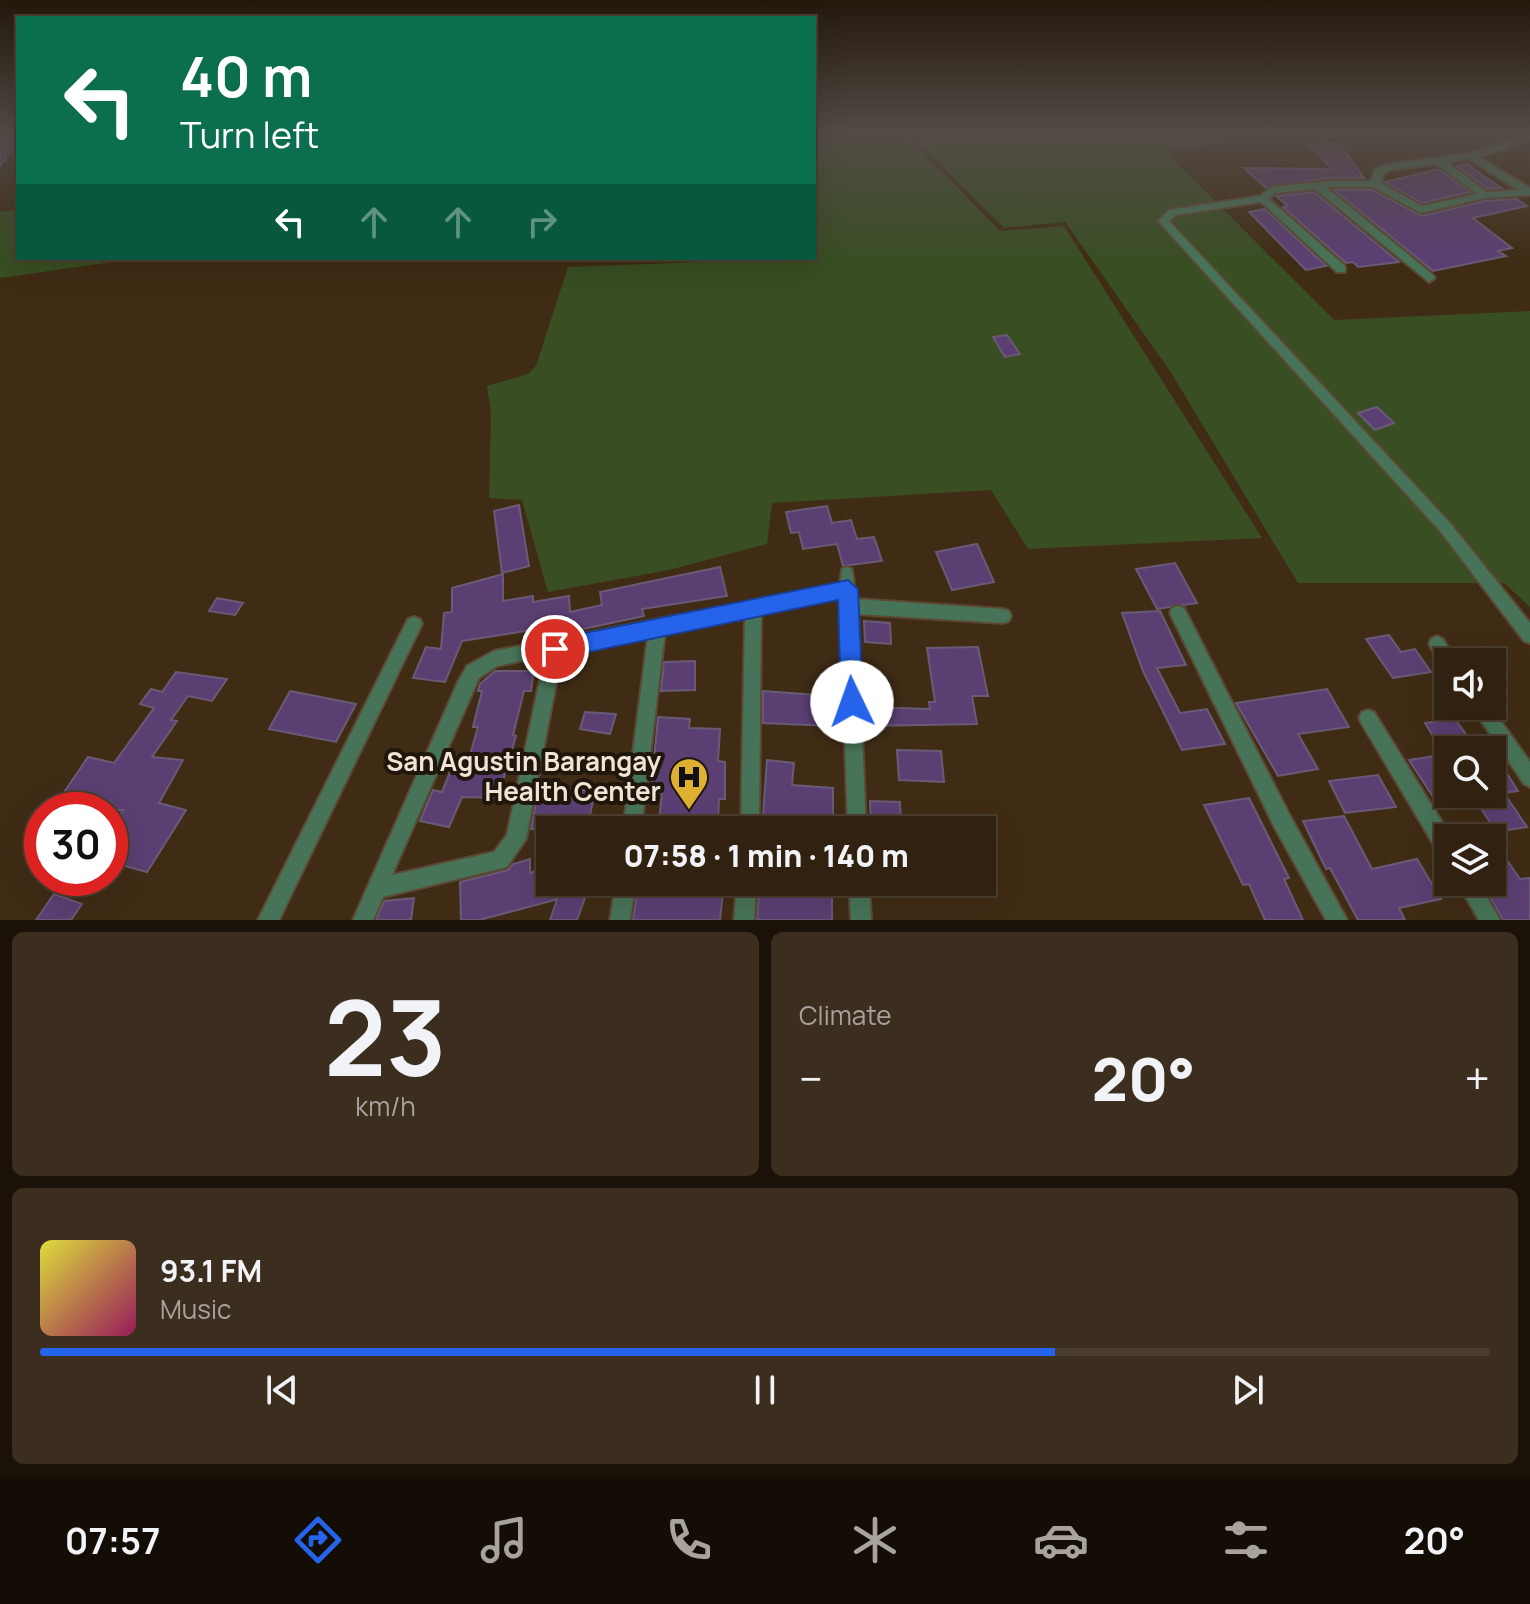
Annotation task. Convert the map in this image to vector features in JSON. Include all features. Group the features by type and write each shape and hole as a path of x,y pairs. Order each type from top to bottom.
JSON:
{"street":[{"path":"1375,184 1379,175"},
{"path":"1457,175 1485,195"},
{"path":"1502,175 1530,192"},
{"path":"1530,192 1485,195 1421,210 1375,184 1317,185 1272,190 1263,199 1173,212 1163,221 1445,527 1530,636"},
{"path":"1317,185 1429,278"},
{"path":"1263,199 1341,269"},
{"path":"848,590 856,816"},
{"path":"363,920 473,672 494,659 555,649 753,606 848,590 1003,616"},
{"path":"750,816 753,606"},
{"path":"1178,613 1282,821 1337,920"},
{"path":"268,920 414,624"},
{"path":"634,816 658,625"},
{"path":"1437,644 1440,648"},
{"path":"376,889 500,860 510,850 516,839 555,649"},
{"path":"1368,718 1434,827"},
{"path":"1490,720 1530,778"},
{"path":"620,920 624,896"},
{"path":"744,920 746,896"},
{"path":"860,896 861,920"},
{"path":"1475,896 1490,920"}],"green space":[{"path":"816,175 945,175 1000,231 1064,226 1262,538 1028,549 991,490 772,503 767,544 669,570 548,592 522,500 489,498 491,414 487,386 528,374 536,366 568,267 816,260"},
{"path":"952,175 1189,175 1334,320 1530,311 1530,607 1504,583 1298,583 1170,371 1065,222 1004,228"},
{"path":"16,209 16,260 126,260 0,278 0,212"}],"building":[{"path":"1252,175 1362,175 1364,178 1329,178 1266,188"},
{"path":"1414,175 1446,175 1470,192 1422,203 1385,182"},
{"path":"1469,175 1482,175 1501,188 1488,189"},
{"path":"1334,190 1372,190 1422,216 1485,201 1517,199 1527,206 1473,218 1512,248 1498,251 1506,256 1433,271"},
{"path":"1314,192 1399,262 1358,267 1353,262 1346,263 1283,207 1288,206 1276,196"},
{"path":"1265,209 1326,266 1306,270 1249,212"},
{"path":"1007,335 1020,354 1005,357 993,337"},
{"path":"1377,407 1394,423 1375,430 1358,413"},
{"path":"519,505 529,566 502,573 494,511"},
{"path":"827,506 832,523 851,520 857,539 874,537 882,561 843,566 837,544 803,549 799,532 791,533 786,512"},
{"path":"977,544 994,582 952,590 936,552"},
{"path":"1175,563 1197,603 1157,609 1136,569"},
{"path":"720,567 727,596 642,609 644,616 583,629 538,635 538,629 462,641 445,682 413,678 426,647 441,649 444,613 452,612 452,588 503,574 503,601 533,596 533,602 569,596 570,612 602,605 600,592"},
{"path":"217,598 243,603 235,615 209,611"},
{"path":"1160,611 1186,665 1157,668 1180,713 1207,709 1225,744 1182,750 1143,671 1122,613"},
{"path":"864,621 890,623 891,644 865,642"},
{"path":"1389,635 1401,652 1415,649 1431,672 1393,678 1366,639"},
{"path":"978,647 988,696 972,696 977,724 865,726 864,707 930,709 929,702 935,702 927,648"},
{"path":"695,661 695,690 661,691 664,662"},
{"path":"495,671 534,671 531,691 524,691 513,735 516,736 498,798 462,797 449,827 420,821 433,790 442,792 455,759 468,762 478,727 473,727 482,691 478,691 480,684"},
{"path":"176,672 227,679 212,701 188,696 171,720 177,721 152,757 183,760 159,803 186,810 147,872 128,867 128,792 64,792 88,757 114,763 154,708 140,704 151,689 162,692"},
{"path":"1327,689 1349,727 1298,734 1318,769 1278,776 1236,703"},
{"path":"290,691 356,704 336,742 269,729"},
{"path":"763,691 830,696 831,726 763,723"},
{"path":"585,712 616,714 610,734 580,729"},
{"path":"658,717 690,719 689,728 720,729 718,761 725,762 725,799 719,799 718,816 659,816 662,793 651,792"},
{"path":"1456,720 1467,736 1434,738 1425,723"},
{"path":"897,750 941,751 944,782 899,780"},
{"path":"1434,756 1434,798 1409,760"},
{"path":"767,760 794,763 792,785 833,788 833,816 763,816"},
{"path":"1506,772 1518,791 1506,793"},
{"path":"1378,775 1396,807 1345,813 1329,781"},
{"path":"539,786 595,791 590,816 536,816 536,829 531,829"},
{"path":"1506,796 1527,827 1506,830 1506,824 1491,824 1481,808 1506,808"},
{"path":"1249,798 1289,878 1284,879 1303,920 1265,920 1249,884 1243,885 1204,805"},
{"path":"870,801 900,802 900,816 871,816"},
{"path":"1344,816 1372,869 1417,859 1434,887 1434,896 1441,899 1399,908 1405,920 1358,920 1330,868 1326,869 1303,821"},
{"path":"530,859 530,873 536,871 536,896 556,896 555,900 479,920 461,920 460,882 508,870 513,864"},
{"path":"1506,859 1520,879 1530,878 1530,920 1503,920 1490,896 1506,896"},
{"path":"53,896 82,904 71,920 36,920"},
{"path":"558,896 585,898 577,920 550,920"},
{"path":"637,896 723,896 720,920 633,920"},
{"path":"759,896 832,896 832,920 757,920"},
{"path":"414,898 411,920 376,920 384,901"}],"place":[{"name":"San Agustin Barangay Health Center","path":"689,811"}],"route":[{"path":"555,649 658,625 848,589 852,702"}]}
